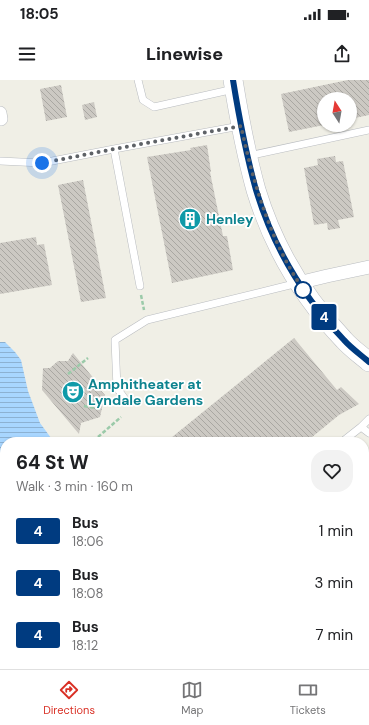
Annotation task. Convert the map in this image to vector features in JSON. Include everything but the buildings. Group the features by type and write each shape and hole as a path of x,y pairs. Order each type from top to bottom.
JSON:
{"main road":[{"path":"233,85 247,156 257,191 272,232 298,283 316,308 344,342 369,362"}],"street":[{"path":"298,283 369,267"}],"lane":[{"path":"138,80 143,100 154,107 233,85"},
{"path":"0,161 42,163 241,126"},
{"path":"247,156 369,130"},
{"path":"114,149 140,286"},
{"path":"125,399 117,388 115,340 147,320 298,283"},
{"path":"348,437 369,419"},
{"path":"361,427 369,433"}],"path":[{"path":"140,286 147,320"},
{"path":"68,374 88,358"},
{"path":"84,406 101,409"},
{"path":"98,436 121,417"}],"green space":[{"path":"0,408 4,437 0,437"}],"water":[{"path":"0,342 5,342 21,360 28,391 40,423 50,437 0,437"}],"bus line":[{"name":"4","path":"233,80 247,156 257,191 272,232 285,259 298,283 316,308 344,342 369,362"}],"place":[{"name":"Henley","path":"190,219"},
{"name":"Amphitheater at Lyndale Gardens","path":"73,392"}],"route":[{"path":"42,163 241,126 247,156 257,191 272,232 298,283 305,292 303,290"}]}
